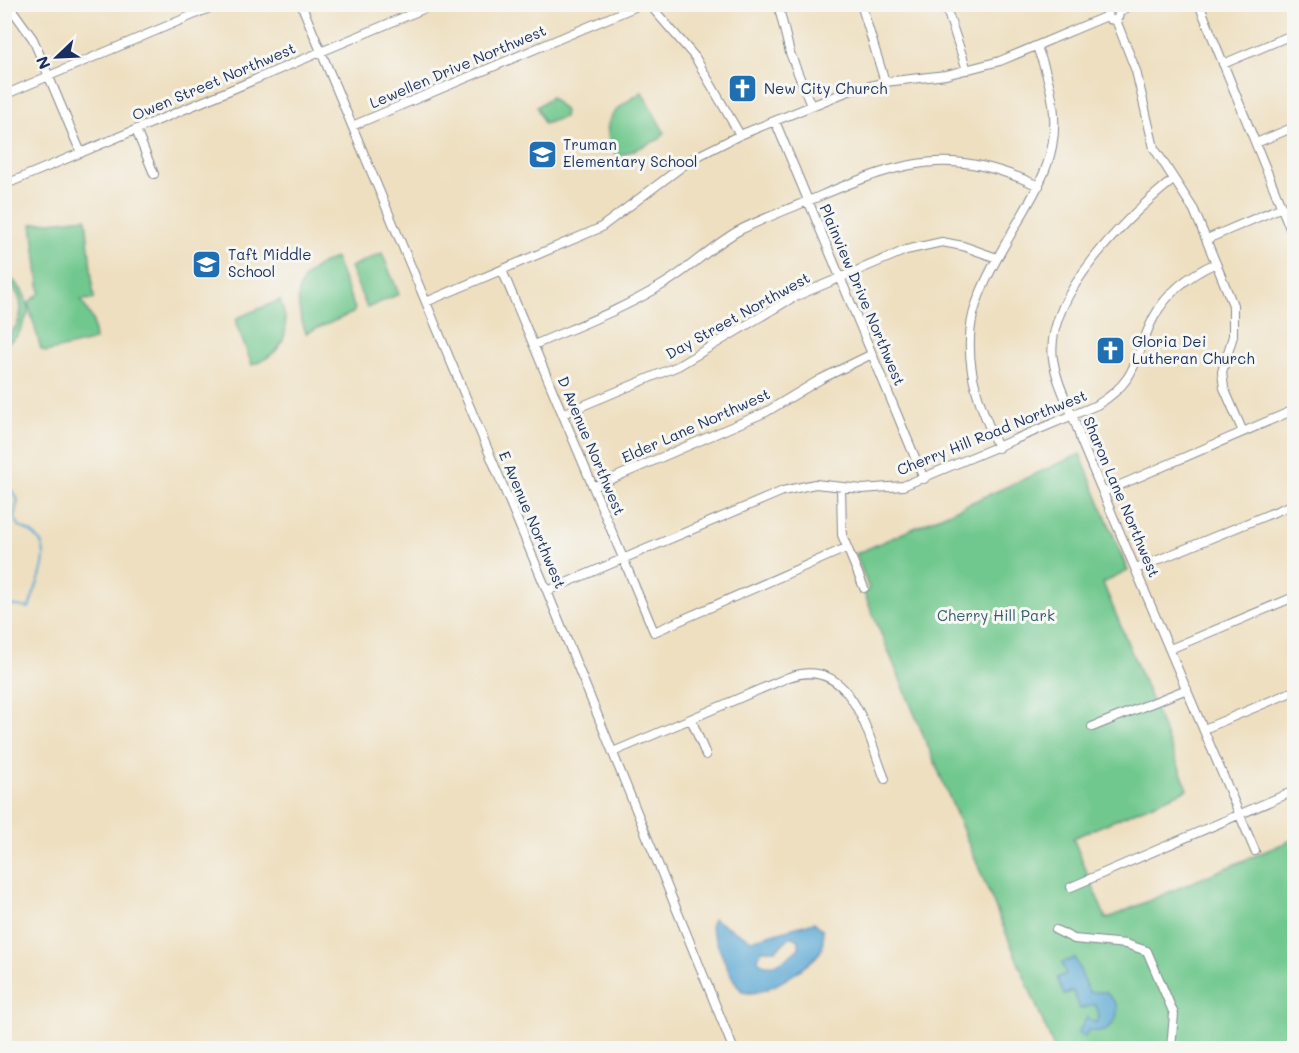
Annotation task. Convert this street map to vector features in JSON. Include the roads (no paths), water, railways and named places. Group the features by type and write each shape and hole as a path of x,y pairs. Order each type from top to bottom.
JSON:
{"street":[{"path":"4,94 219,4"},
{"name":"E Avenue Northwest","path":"301,4 547,591 733,1048"},
{"name":"Owen Street Northwest","path":"4,185 435,4"},
{"name":"Lewellen Drive Northwest","path":"352,126 642,4"},
{"path":"649,4 695,57 740,135"},
{"path":"778,4 790,53 811,106"},
{"path":"861,4 885,74 885,82"},
{"path":"945,4 968,70"},
{"path":"426,302 600,228 692,159 740,135 846,92 885,82 968,70 1037,47 1112,12 1136,4"},
{"path":"1199,4 1294,238"},
{"path":"6,5 26,27 81,153"},
{"path":"1112,12 1136,71 1154,148 1194,210 1233,305 1236,337 1222,372 1224,388 1243,432"},
{"path":"1223,64 1294,34"},
{"path":"998,448 976,394 970,366 970,337 979,295 997,258 1039,186 1049,163 1055,123 1048,76 1037,47"},
{"name":"Plainview Drive Northwest","path":"775,121 924,479"},
{"path":"1256,143 1294,127"},
{"path":"136,130 154,174"},
{"path":"534,345 635,301 665,284 740,230 876,172 928,162 976,164 1002,170 1039,186"},
{"name":"Sharon Lane Northwest","path":"1174,179 1134,214 1101,248 1062,311 1054,334 1052,356 1057,381 1255,851"},
{"path":"1207,240 1282,207"},
{"name":"Day Street Northwest","path":"563,414 678,366 792,298 906,250 942,242 963,246 997,258"},
{"name":"Cherry Hill Road Northwest","path":"547,591 783,491 815,484 879,489 903,486 1097,405 1124,385 1162,304 1188,277 1216,263"},
{"name":"D Avenue Northwest","path":"502,270 654,632 846,548"},
{"name":"Elder Lane Northwest","path":"593,487 766,412 821,379 872,354"},
{"path":"1104,492 1294,410"},
{"path":"841,487 840,522 846,548 864,588"},
{"path":"1136,569 1294,504"},
{"path":"1170,649 1294,597"},
{"path":"613,752 801,673 827,675 847,690 885,779"},
{"path":"1092,727 1187,689"},
{"path":"1204,729 1294,691"},
{"path":"691,719 706,755"},
{"path":"1071,887 1294,791"},
{"path":"1056,930 1074,939 1126,944 1147,951 1174,1014 1171,1048"}],"water":[{"path":"713,919 751,940 814,922 823,930 822,947 815,958 785,980 762,991 744,992 734,981 710,926","holes":["791,936 799,940 799,948 781,962 771,965 760,963 758,958 762,950 776,950"]},
{"path":"1075,958 1089,992 1106,992 1117,1005 1116,1017 1110,1026 1101,1031 1089,1030 1085,1037 1078,1033 1087,1017 1096,1023 1099,1014 1095,1004 1080,1009 1073,991 1064,995 1057,978 1066,974 1062,963"}],"waterway":[{"path":"4,479 18,500 14,517 20,527 33,534 44,551 44,562 29,608 4,604"}],"place":[{"name":"New City Church","path":"743,89"},
{"name":"Truman Elementary School","path":"542,154"},
{"name":"Taft Middle School","path":"207,264"},
{"name":"Gloria Dei Lutheran Church","path":"1111,351"}],"park label":[{"name":"Cherry Hill Park","path":"996,616"}]}
